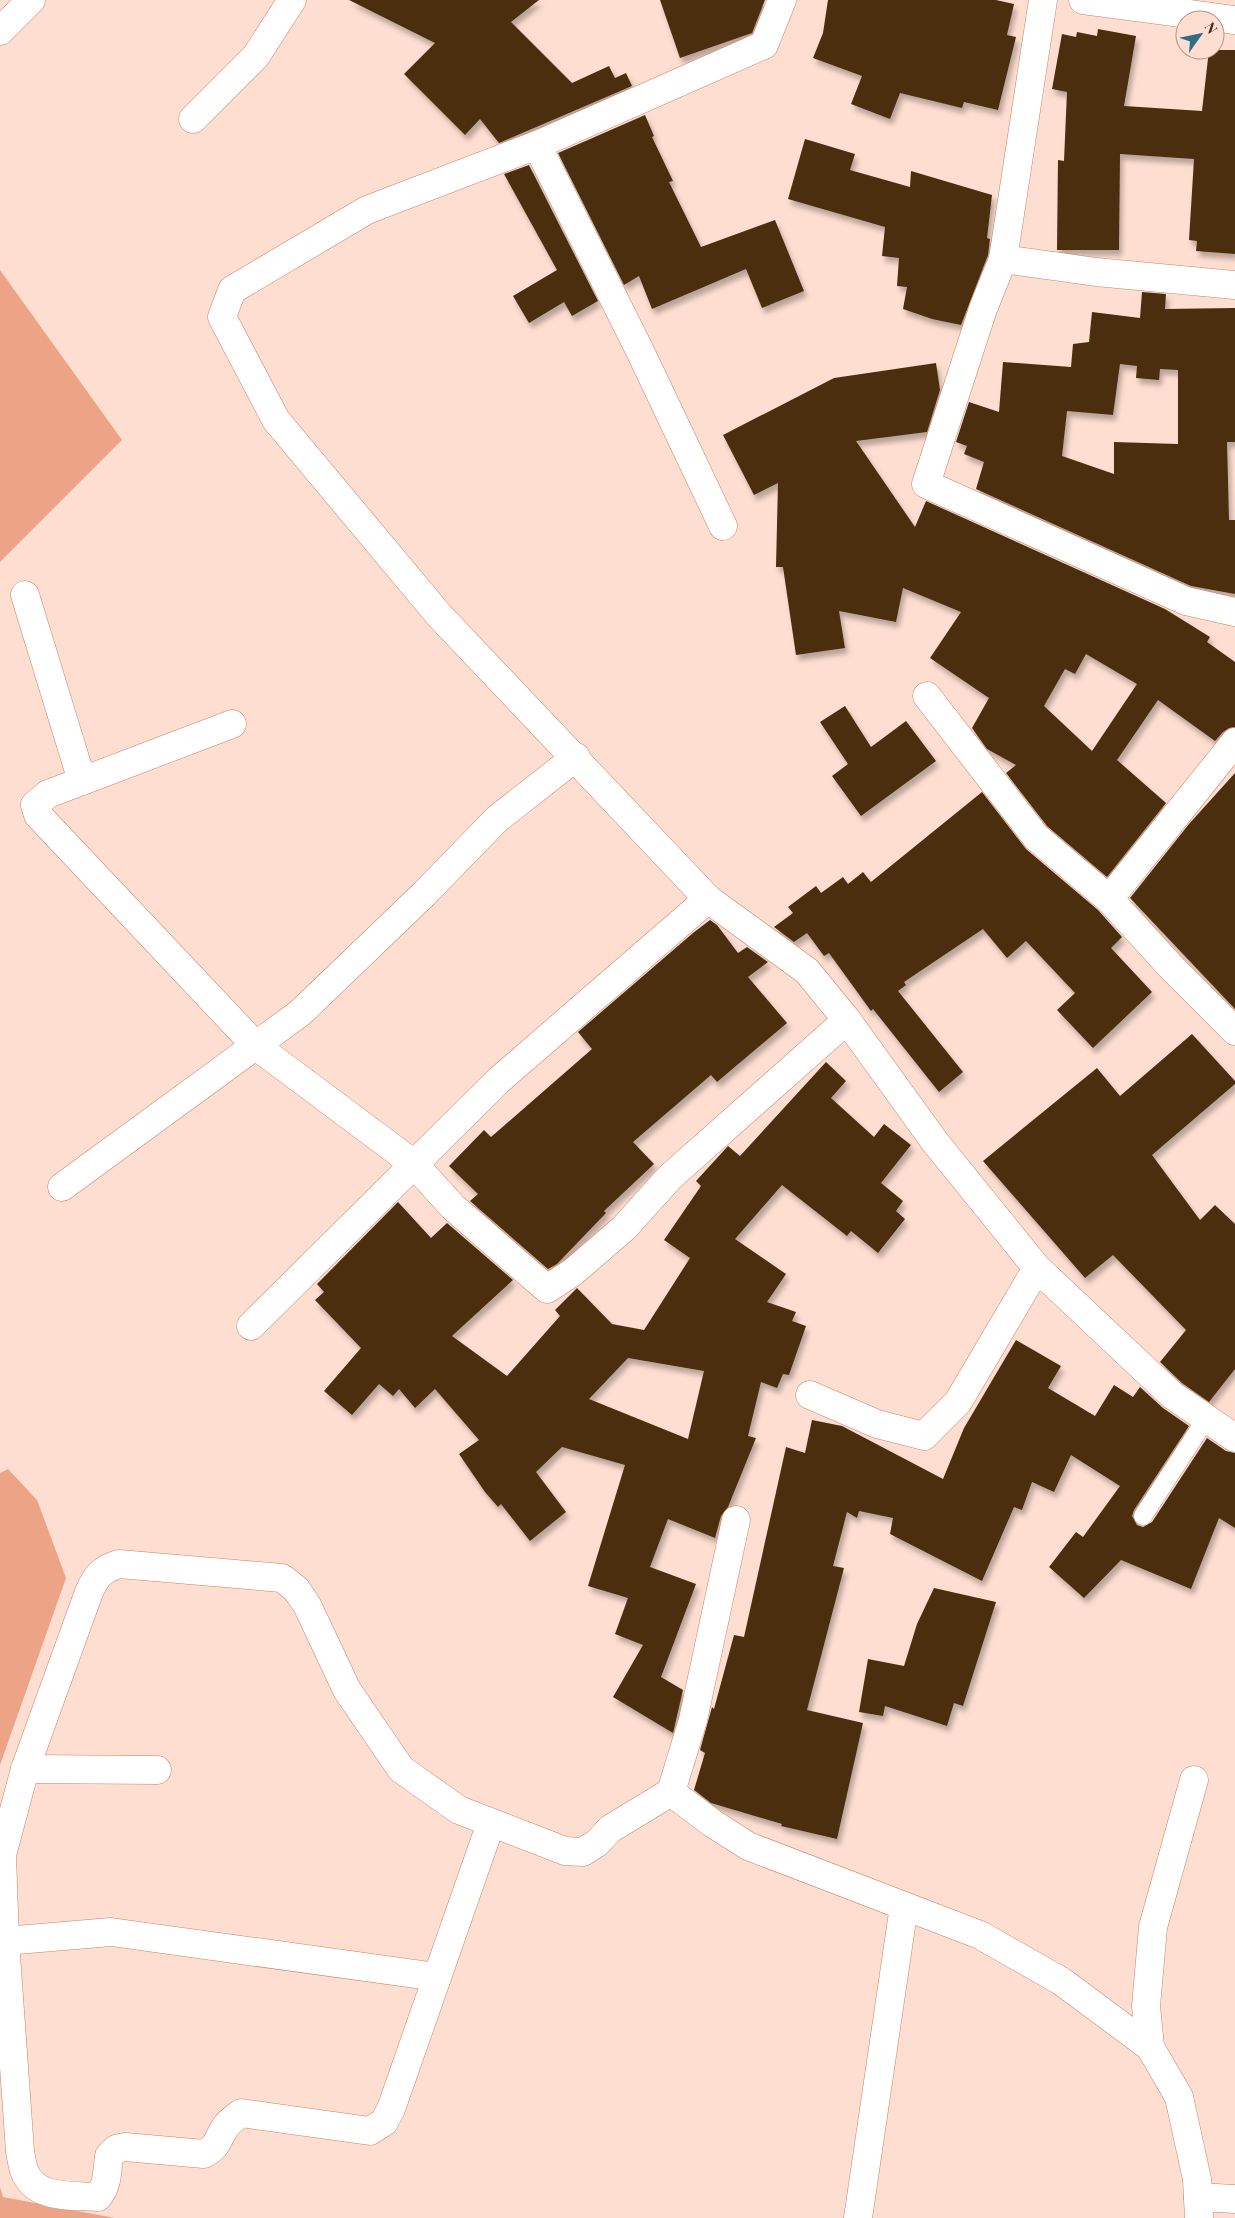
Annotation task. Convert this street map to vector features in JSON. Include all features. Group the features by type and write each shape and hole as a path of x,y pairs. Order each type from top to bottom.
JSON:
{"street":[{"path":"0,31 31,0"},
{"path":"192,119 256,56 292,0"},
{"path":"782,0 764,45 537,145 367,210 232,290 222,317 276,420 438,614 708,898 807,971 846,1020 935,1142 1036,1268 1172,1395 1235,1438"},
{"path":"1043,0 1003,259 982,308 926,484 1186,600 1235,612"},
{"path":"1083,0 1183,7 1235,20"},
{"path":"537,145 640,351 723,526"},
{"path":"1003,259 1096,272 1235,285"},
{"path":"25,595 82,781"},
{"path":"927,696 1036,836 1109,899 1172,968 1235,1031"},
{"path":"232,724 48,794 35,804 38,815 256,1046 414,1164 454,1206 547,1289 573,1272 624,1228 670,1176 846,1020"},
{"path":"1109,899 1235,742"},
{"path":"62,1187 300,1013 424,894 497,819 576,757"},
{"path":"251,1326 499,1080 708,898"},
{"path":"810,1395 877,1424 924,1436 958,1402 1036,1268"},
{"path":"491,1823 391,2109 384,2122 370,2130 241,2113 228,2123 214,2148 204,2154 125,2147 116,2149 108,2156 106,2183 104,2191 98,2197 48,2193 31,2184 24,2171 20,2151 5,1941 2,1855 25,1769 95,1577 106,1568 119,1564 282,1578 296,1589 307,1605 347,1690 401,1769 459,1810 565,1851 583,1852 597,1843 610,1829 670,1792 693,1720 736,1520"},
{"path":"25,1769 157,1770"},
{"path":"1150,2047 1146,2006 1154,1927 1194,1780"},
{"path":"670,1792 712,1823 748,1846 980,1935 1053,1977 1150,2047 1179,2097 1197,2179 1199,2207 1235,2199"},
{"path":"858,2218 904,1906"},
{"path":"5,1941 111,1932 437,1977"}],"lane":[{"path":"1143,1516 1206,1419"}],"shaded area":[{"path":"0,270 122,440 0,562"},
{"path":"8,1469 37,1500 66,1578 0,1765 0,1473"},
{"path":"0,2187 3,2197 115,2218 0,2218"}],"building":[{"path":"349,0 539,0 511,22 572,83 609,66 615,78 626,73 632,86 499,143 480,119 465,135 404,74 435,43"},
{"path":"660,0 765,0 752,33 680,58"},
{"path":"828,0 996,0 1014,4 1007,35 1016,37 998,110 964,102 962,108 900,93 890,119 851,104 862,76 813,58 823,33"},
{"path":"1098,29 1136,36 1124,106 1202,111 1208,60 1225,60 1225,50 1235,50 1235,254 1196,251 1197,241 1189,240 1194,159 1120,154 1119,250 1057,250 1058,160 1064,161 1067,92 1052,89 1062,34 1076,37 1077,32 1097,36"},
{"path":"645,115 654,136 652,137 673,181 669,182 701,247 775,220 804,291 762,308 746,269 652,309 639,276 624,285 558,153"},
{"path":"805,139 855,154 850,170 910,187 911,171 992,195 987,238 990,239 988,255 961,325 932,319 903,309 907,287 897,286 899,258 882,256 885,227 788,199"},
{"path":"529,165 598,301 572,316 564,302 529,323 513,296 557,270 504,174"},
{"path":"1142,292 1166,294 1165,309 1235,308 1235,442 1227,442 1229,520 1235,520 1235,594 1191,586 976,489 984,462 964,454 967,446 956,442 969,402 999,412 1003,362 1071,367 1073,344 1089,342 1092,312 1140,318","holes":["1120,364 1137,366 1136,378 1159,380 1160,369 1178,370 1178,444 1114,442 1114,474 1062,456 1067,411 1113,415"]},
{"path":"936,363 940,390 927,432 856,441 915,527 926,501 1165,609 1210,637 1207,642 1235,662 1235,727 1223,732 1215,741 1158,700 1117,760 1166,803 1107,877 1047,826 1006,773 1016,765 987,749 972,728 989,698 930,658 961,612 903,588 896,622 839,611 845,648 796,655 783,567 776,567 778,483 754,495 723,435 834,378","holes":["1086,654 1137,684 1092,751 1044,706 1065,669 1075,674"]},
{"path":"845,706 871,747 906,721 936,761 861,816 832,776 848,764 820,722"},
{"path":"1235,773 1235,1009 1130,898 1189,824"},
{"path":"982,792 1026,849 1098,910 1122,937 1111,948 1152,992 1093,1048 1057,1010 1075,993 1026,941 1007,958 983,929 904,982 906,985 898,991 963,1072 939,1092 873,1009 871,1011 829,953 824,956 807,933 794,942 774,927 793,913 788,907 816,886 821,893 843,877 848,884 863,872 871,882"},
{"path":"710,920 717,925 738,953 747,947 768,962 748,977 787,1023 717,1082 711,1075 633,1142 654,1164 604,1211 606,1213 557,1264 548,1269 470,1201 478,1194 449,1166 484,1130 491,1137 592,1049 578,1032"},
{"path":"1192,1034 1235,1081 1235,1084 1152,1155 1200,1220 1215,1205 1235,1224 1235,1369 1209,1402 1182,1383 1160,1362 1186,1330 1113,1255 1085,1278 983,1161 1097,1068 1120,1096"},
{"path":"826,1062 846,1081 831,1098 874,1137 884,1124 911,1145 881,1183 903,1201 896,1211 905,1219 878,1253 851,1231 847,1236 782,1185 735,1239 786,1274 767,1302 796,1312 792,1321 806,1326 789,1375 783,1374 777,1388 761,1382 748,1436 756,1438 728,1507 721,1516 715,1538 668,1519 650,1567 696,1584 661,1677 683,1690 673,1733 613,1697 643,1645 615,1634 628,1598 588,1586 625,1465 562,1447 536,1472 566,1512 530,1541 501,1504 498,1507 485,1492 459,1454 479,1440 435,1389 415,1408 399,1389 393,1396 379,1384 352,1415 324,1391 361,1348 315,1300 324,1292 317,1284 398,1202 431,1238 447,1223 513,1280 452,1336 507,1376 560,1316 555,1310 577,1288 612,1324 644,1330 690,1258 664,1240 701,1186 696,1181 728,1146 740,1156","holes":["628,1358 704,1371 688,1439 589,1399"]},
{"path":"1016,1340 1061,1366 1048,1388 1095,1416 1114,1385 1133,1397 1140,1387 1163,1408 1189,1426 1134,1510 1132,1516 1137,1525 1143,1527 1152,1522 1207,1438 1226,1451 1235,1453 1235,1528 1219,1518 1191,1589 1121,1560 1084,1598 1049,1567 1076,1532 1083,1537 1120,1486 1071,1455 1054,1492 1032,1482 1022,1510 1014,1507 982,1581 890,1534 893,1518 859,1511 857,1518 847,1512 833,1566 844,1568 807,1710 863,1723 837,1839 781,1826 782,1824 711,1803 694,1790 705,1753 700,1750 712,1707 714,1709 734,1635 744,1637 786,1447 805,1453 812,1420 842,1426 943,1479 964,1428"},
{"path":"934,1588 996,1602 963,1706 954,1703 947,1726 885,1706 883,1716 859,1712 868,1659 904,1666 917,1624"}]}
